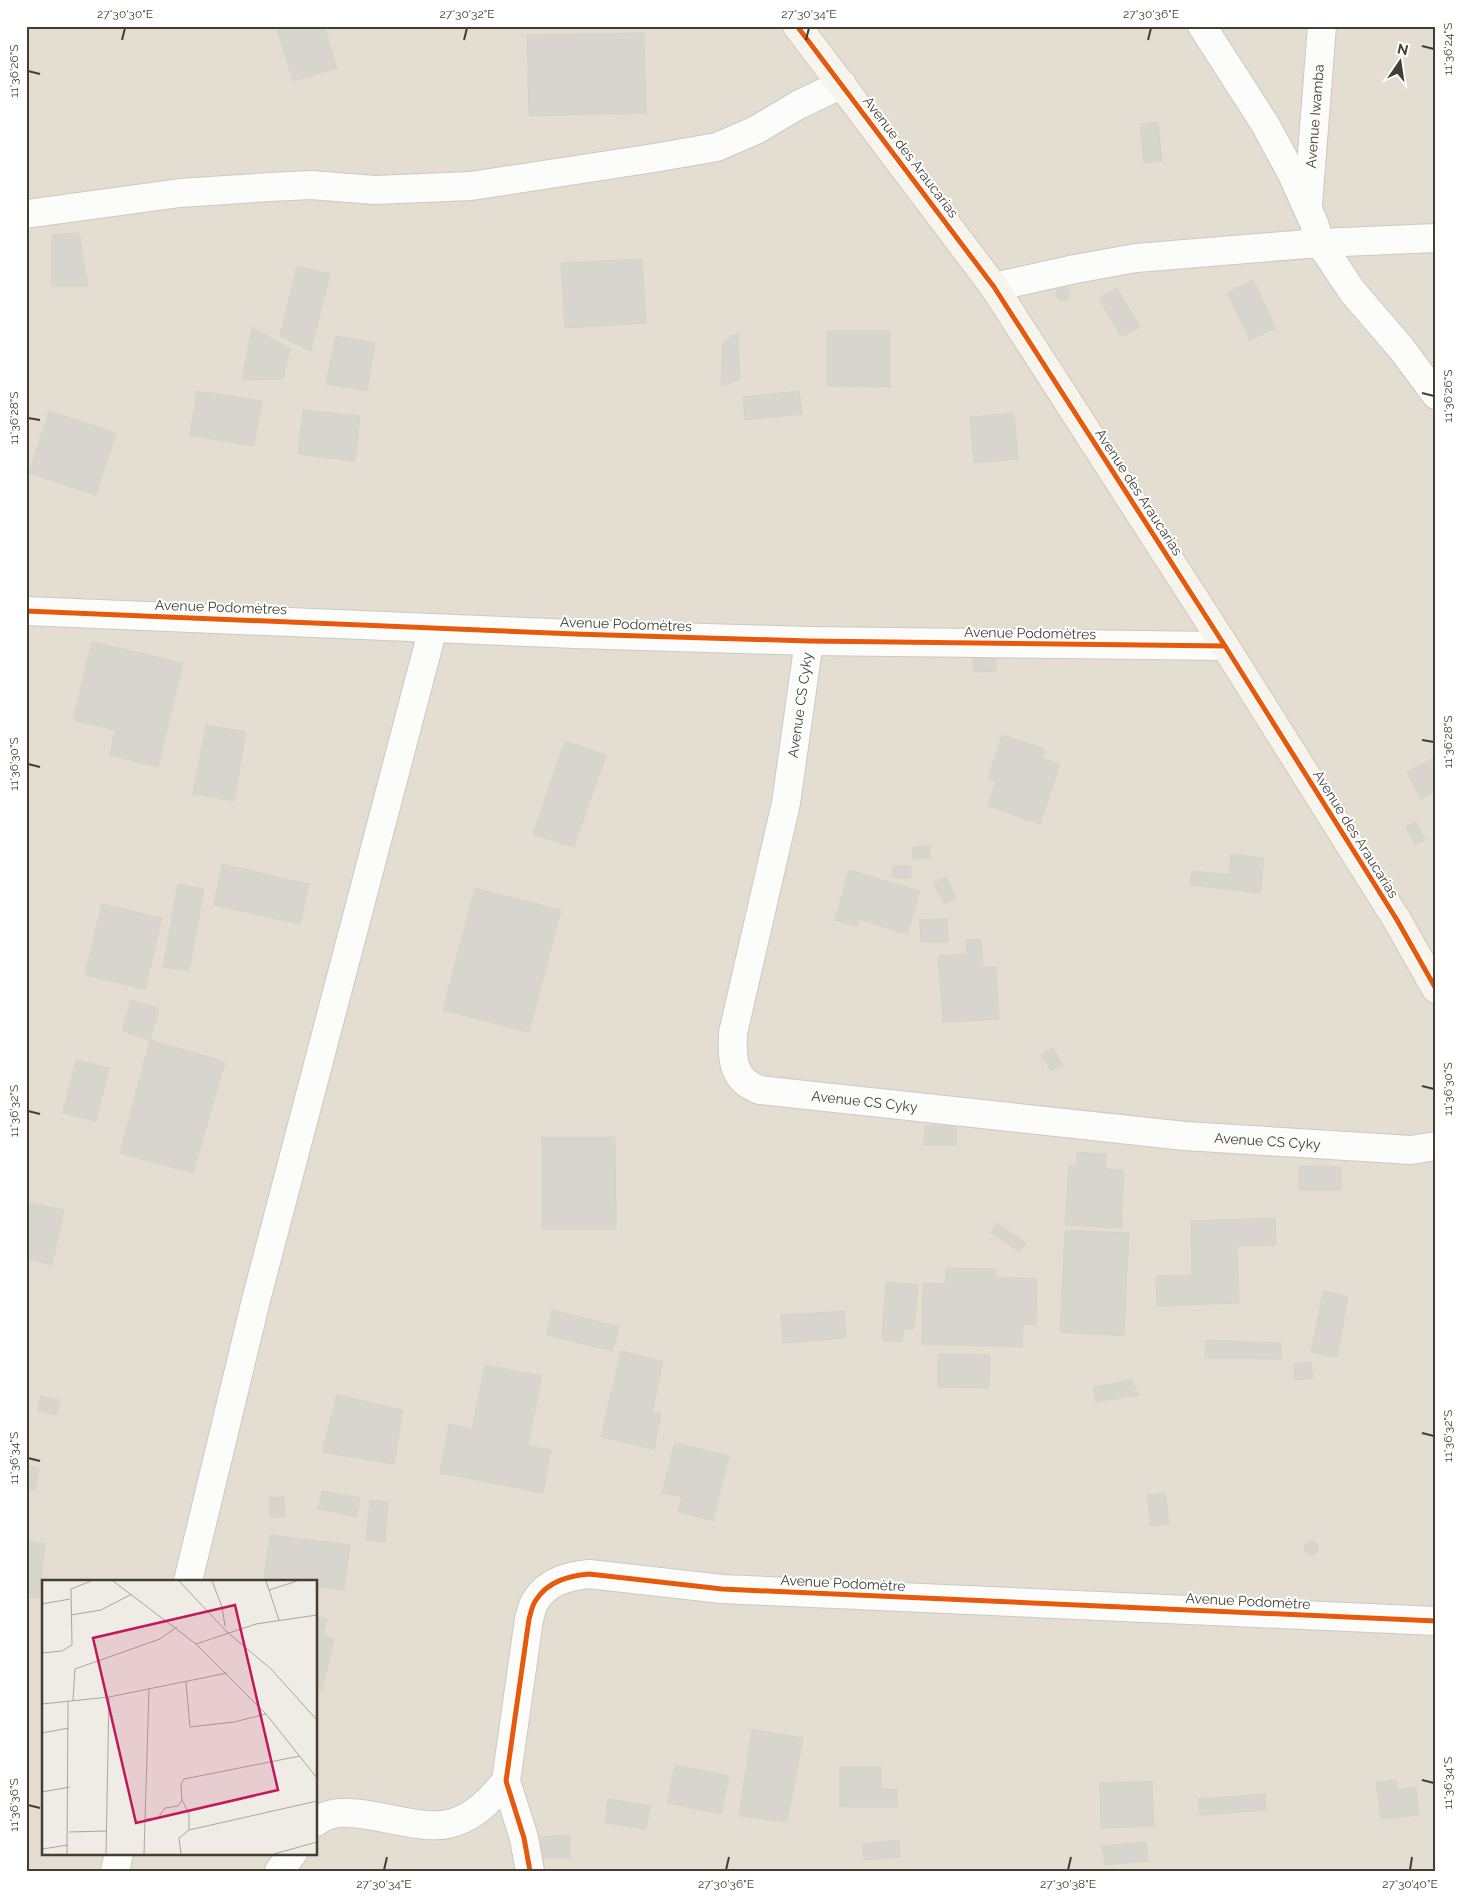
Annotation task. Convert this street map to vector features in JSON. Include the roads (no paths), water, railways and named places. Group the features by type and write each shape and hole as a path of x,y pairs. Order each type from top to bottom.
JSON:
{"street":[{"name":"Avenue des Araucarias","path":"797,26 994,287 1225,646 1397,920 1436,989"},
{"path":"1202,26 1265,124 1308,208 1320,243 1352,291 1401,348 1436,395"},
{"name":"Avenue Iwamba","path":"1308,208 1322,26"},
{"path":"26,214 180,192 311,185 376,190 470,186 654,158 717,147 756,130 798,105 842,84"},
{"path":"994,287 1136,258 1320,243 1436,238"},
{"name":"Avenue Podomètres","path":"26,611 575,634 809,641 1225,646"},
{"path":"188,1580 256,1300 433,628"},
{"name":"Avenue CS Cyky","path":"809,641 786,802 734,1033 733,1056 737,1073 747,1085 760,1090 1185,1136 1411,1150 1436,1146"},
{"name":"Avenue Podomètre","path":"530,1871 524,1838 506,1781 529,1619 536,1600 545,1589 568,1576 589,1574 722,1589 1436,1621"},
{"path":"318,1820 322,1817 352,1813 423,1825 452,1824 481,1808 506,1781"},
{"path":"115,1871 119,1854"},
{"path":"279,1871 293,1854"}]}
